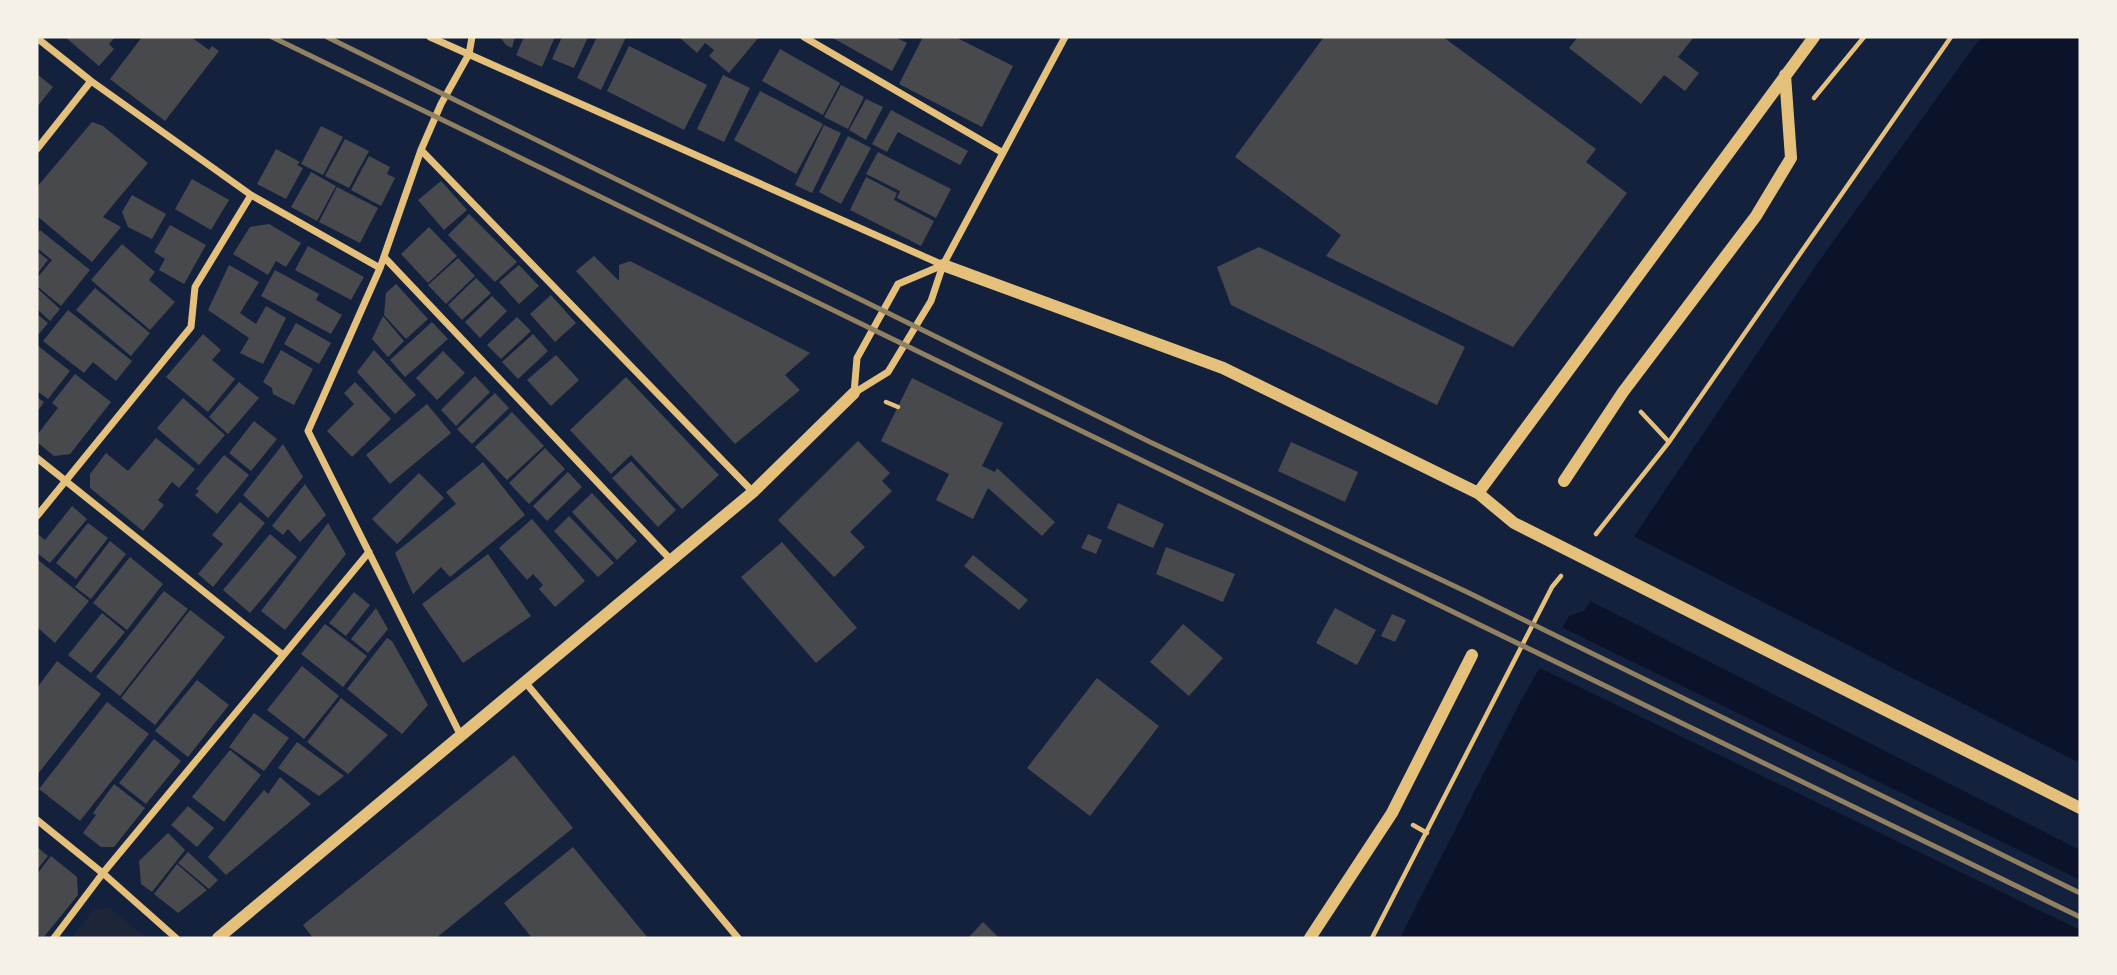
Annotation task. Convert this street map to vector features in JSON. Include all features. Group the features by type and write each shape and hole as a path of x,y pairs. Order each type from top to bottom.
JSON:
{"street":[{"path":"430,37 943,265 1223,368 1478,493 1514,523 2080,808"},
{"path":"461,736 308,430 380,268 421,150 441,104 469,54 472,37"},
{"path":"804,37 1003,153"},
{"path":"218,938 753,492 854,393 888,372 931,301 943,265 1065,37"},
{"path":"1478,493 1814,37"},
{"path":"37,38 91,81 251,195 380,268"},
{"path":"1564,481 1623,391 1756,216 1791,158 1785,75"},
{"path":"37,149 91,81"},
{"path":"421,150 753,492"},
{"path":"37,516 191,327 195,287 251,195"},
{"path":"384,257 671,560"},
{"path":"854,393 856,358 898,284 943,265"},
{"path":"37,458 283,655"},
{"path":"54,938 103,873 369,552"},
{"path":"1310,938 1392,813 1472,654"},
{"path":"525,682 738,938"},
{"path":"37,820 103,873 176,938"}],"path":[{"path":"1788,129 1864,37"},
{"path":"1594,536 1669,442 1951,37"},
{"path":"1623,391 1669,442"},
{"path":"881,400 898,407"},
{"path":"1372,938 1552,587 1569,566"}],"shaded area":[{"path":"1981,37 2080,37 2080,938 1400,938 1519,704 1569,616 1584,611 1819,261"},
{"path":"110,908 146,938 72,938 94,909"}],"pier":[{"path":"1631,535 2080,763 2080,850 1588,600"},
{"path":"1559,626 2080,880 2080,930 1536,666"}],"building":[{"path":"65,37 115,37 109,44 114,49 99,66"},
{"path":"142,37 191,37 209,50 212,46 219,51 165,121 110,79"},
{"path":"500,37 515,37 512,48 506,45"},
{"path":"524,37 555,37 542,67 516,55"},
{"path":"562,37 588,37 574,68 552,59"},
{"path":"597,37 626,37 601,90 577,78"},
{"path":"679,37 759,37 729,73 709,56 714,50 705,43 697,53"},
{"path":"831,37 895,37 907,43 892,71"},
{"path":"923,37 955,37 1013,66 982,127 899,84"},
{"path":"1324,37 1443,37 1596,149 1586,162 1627,193 1513,347 1326,256 1341,235 1235,157"},
{"path":"1578,37 1694,37 1678,57 1699,73 1685,91 1664,75 1641,104 1569,48"},
{"path":"629,46 707,85 684,130 607,91"},
{"path":"780,49 840,83 823,115 762,81"},
{"path":"37,74 53,87 37,107"},
{"path":"723,75 750,88 724,142 697,129"},
{"path":"841,85 864,97 848,129 824,117"},
{"path":"760,91 823,124 796,174 734,140"},
{"path":"866,99 883,107 866,140 849,130"},
{"path":"891,110 968,151 960,165 898,132 887,152 872,144"},
{"path":"92,122 103,126 148,163 103,217 121,227 92,262 37,216 37,187"},
{"path":"824,125 841,133 812,193 795,185"},
{"path":"321,126 343,137 323,175 301,164"},
{"path":"848,136 871,148 841,204 819,192"},
{"path":"345,139 369,151 349,188 325,176"},
{"path":"276,149 300,162 297,165 303,168 286,199 257,184"},
{"path":"878,152 951,189 936,218 897,198 900,191 866,174"},
{"path":"369,156 390,167 387,174 395,178 381,206 351,190"},
{"path":"311,172 336,186 317,221 291,207"},
{"path":"866,177 897,193 894,200 934,221 921,246 850,210"},
{"path":"192,179 229,200 211,230 175,209"},
{"path":"441,181 467,210 444,230 418,200"},
{"path":"337,187 378,208 360,243 319,222"},
{"path":"132,195 166,214 152,239 128,227 122,212"},
{"path":"469,214 517,262 495,282 448,235"},
{"path":"269,224 301,243 286,267 276,261 268,275 233,254 250,227"},
{"path":"170,225 206,245 184,284 159,270 165,259 154,252"},
{"path":"429,227 457,256 428,283 401,254"},
{"path":"40,230 90,270 61,306 37,286 37,278 52,260 37,248 37,234"},
{"path":"122,244 155,272 149,280 175,302 150,330 91,280"},
{"path":"308,246 364,277 351,300 295,270"},
{"path":"1259,247 1465,347 1437,405 1231,305 1217,267"},
{"path":"37,251 48,260 37,274"},
{"path":"594,256 619,281 619,265 630,261 810,353 785,375 800,390 735,444 576,271"},
{"path":"458,258 475,276 446,304 428,285"},
{"path":"229,265 259,282 240,313 256,324 266,306 286,318 263,364 240,353 249,338 208,310"},
{"path":"519,265 539,286 519,304 499,282"},
{"path":"275,270 319,294 316,300 342,315 331,334 261,296"},
{"path":"476,278 491,293 462,320 448,305"},
{"path":"396,284 428,319 406,339 384,315 386,293"},
{"path":"37,288 60,309 50,321 37,309"},
{"path":"95,288 150,333 131,356 76,310"},
{"path":"551,295 576,323 555,342 530,314"},
{"path":"492,296 507,311 480,338 465,322"},
{"path":"68,310 132,361 116,381 93,362 84,373 43,341"},
{"path":"37,314 48,323 39,334 37,332"},
{"path":"383,316 404,341 388,357 372,339"},
{"path":"517,317 531,331 501,359 487,345"},
{"path":"432,322 448,339 405,377 390,360"},
{"path":"296,323 331,343 319,364 284,344"},
{"path":"203,334 221,350 212,360 235,379 208,412 166,377"},
{"path":"533,334 548,351 518,379 502,362"},
{"path":"37,345 70,371 48,399 37,391"},
{"path":"281,350 313,369 294,405 273,394 272,388 263,382"},
{"path":"374,350 416,395 395,414 357,372"},
{"path":"443,351 465,373 437,400 416,378"},
{"path":"556,355 579,380 551,406 527,380"},
{"path":"75,374 111,402 70,454 54,456 37,442 37,435 58,408 52,403"},
{"path":"475,376 490,392 456,426 441,410"},
{"path":"626,377 719,475 682,509 631,455 611,474 570,430"},
{"path":"912,378 1003,423 982,466 995,472 997,468 1055,522 1042,536 988,488 973,519 936,500 949,474 881,441"},
{"path":"239,382 259,398 228,434 209,417"},
{"path":"355,382 391,419 352,457 327,431 354,404 344,393"},
{"path":"495,393 509,408 472,444 457,429"},
{"path":"37,397 44,402 37,412"},
{"path":"183,398 225,435 199,465 157,428"},
{"path":"427,404 451,433 390,484 366,455"},
{"path":"512,412 544,446 507,480 475,447"},
{"path":"254,421 277,439 251,471 229,453"},
{"path":"156,438 195,469 179,488 172,482 158,500 164,505 143,531 90,488 90,474 106,453 128,471"},
{"path":"858,441 890,473 882,481 892,491 850,532 865,547 834,577 778,520"},
{"path":"1291,442 1358,472 1345,502 1278,471"},
{"path":"283,444 303,477 268,518 243,495"},
{"path":"545,448 565,469 529,504 509,483"},
{"path":"224,455 249,475 217,514 195,495 199,491 196,489"},
{"path":"631,461 676,510 658,527 612,478"},
{"path":"483,462 525,515 450,577 441,567 413,594 395,553 456,504 446,492"},
{"path":"568,472 582,487 547,521 533,506"},
{"path":"419,473 444,498 397,544 372,519"},
{"path":"305,484 326,515 300,542 288,529 283,535 272,526"},
{"path":"592,493 637,541 617,560 572,512"},
{"path":"240,502 265,523 213,587 198,574 223,544 212,535"},
{"path":"1118,503 1164,524 1153,548 1107,528"},
{"path":"72,506 87,519 50,563 37,553 37,538 39,535 45,540"},
{"path":"569,516 614,563 598,577 554,531"},
{"path":"532,519 585,581 555,607 539,589 543,585 533,574 527,580 499,548"},
{"path":"88,523 108,538 76,579 56,563"},
{"path":"328,523 346,554 285,630 261,611"},
{"path":"270,534 297,557 250,613 223,590"},
{"path":"1088,534 1102,540 1096,554 1081,548"},
{"path":"110,541 126,554 91,599 75,587"},
{"path":"782,542 857,628 816,663 741,577"},
{"path":"1166,547 1235,574 1223,602 1156,574"},
{"path":"488,554 531,616 463,663 422,604"},
{"path":"973,555 1028,600 1019,610 964,566"},
{"path":"130,557 163,584 127,630 93,603"},
{"path":"37,559 89,601 55,643 37,627"},
{"path":"164,591 188,609 120,696 96,677"},
{"path":"354,592 370,605 346,636 329,623"},
{"path":"376,608 388,629 368,653 351,639"},
{"path":"1335,608 1376,630 1357,665 1316,643"},
{"path":"190,610 225,637 155,725 121,698"},
{"path":"102,613 125,632 91,673 68,655"},
{"path":"1392,614 1406,620 1395,642 1381,636"},
{"path":"325,624 367,656 343,687 301,654"},
{"path":"1183,624 1223,658 1189,696 1150,662"},
{"path":"387,638 392,641 428,705 402,734 347,689"},
{"path":"57,661 101,694 37,775 37,688"},
{"path":"302,666 339,696 304,739 267,710"},
{"path":"1097,678 1159,726 1090,816 1027,768"},
{"path":"197,680 229,705 188,757 155,731"},
{"path":"341,698 388,735 348,774 307,742"},
{"path":"107,702 149,734 80,821 39,789"},
{"path":"254,713 289,738 264,771 229,747"},
{"path":"154,739 181,761 146,804 119,783"},
{"path":"297,742 344,776 319,796 278,768"},
{"path":"230,750 261,775 224,822 192,797"},
{"path":"514,755 573,828 436,938 313,938 303,925"},
{"path":"280,777 311,804 226,875 208,857 264,790 268,794"},
{"path":"114,784 145,808 114,847 101,847 83,833 96,815 93,813"},
{"path":"188,806 214,828 197,847 171,825"},
{"path":"168,833 185,850 152,892 141,884 139,861"},
{"path":"37,847 48,856 37,870"},
{"path":"573,847 648,938 532,938 504,903"},
{"path":"188,852 218,880 209,889 178,863"},
{"path":"51,856 77,877 78,895 43,938 37,934 37,874"},
{"path":"177,864 207,890 178,913 154,894"},
{"path":"983,922 999,938 968,938"}],"railway":[{"path":"272,37 2080,917"},
{"path":"327,37 1150,442 1467,592 2080,893"}]}
